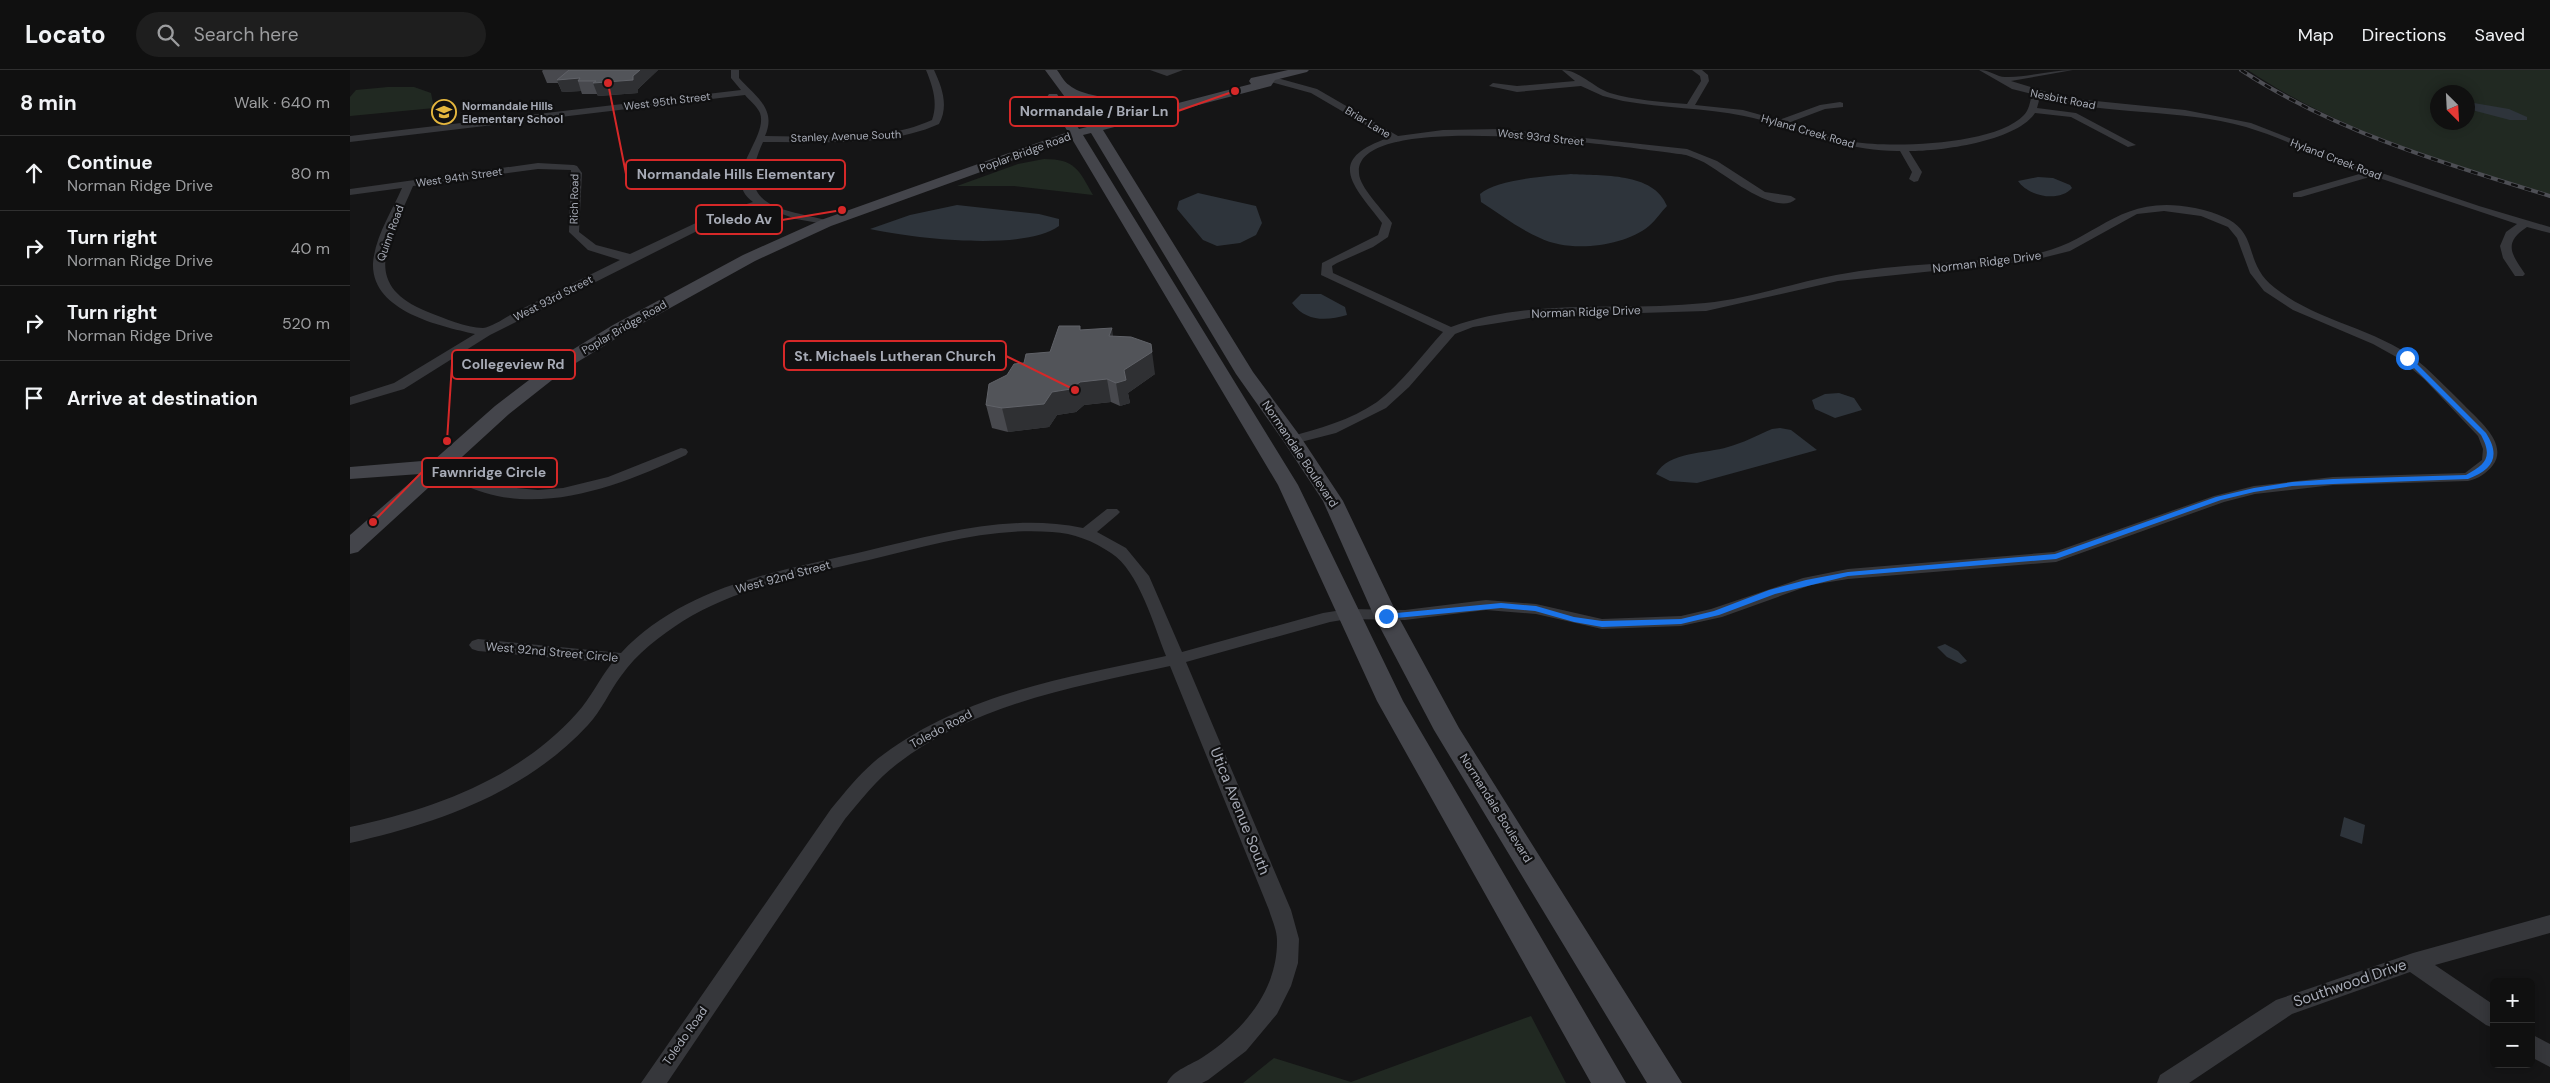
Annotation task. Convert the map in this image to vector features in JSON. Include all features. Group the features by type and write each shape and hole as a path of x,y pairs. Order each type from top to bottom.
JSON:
{"main road":[{"name":"Normandale Boulevard","path":"1038,70 1046,85 1141,200 1184,276 1245,374 1293,440 1333,501 1386,616 1447,730 1665,1083"},
{"name":"Normandale Boulevard","path":"1051,70 1065,88 1083,128 1091,158 1288,485 1312,532 1348,614 1390,701 1608,1083"},
{"path":"1065,88 1087,99 1117,104 1190,100 1267,83 1270,78 1303,70"},
{"name":"Poplar Bridge Road","path":"887,200 904,191 1083,128 1190,100"},
{"name":"Poplar Bridge Road","path":"350,547 502,410 560,365 619,329 709,279 786,240 887,200 912,194 981,169 1083,128"},
{"path":"981,169 1033,156 1066,153 1091,158"},
{"path":"350,473 438,466"},
{"path":"350,473 380,479 388,484 391,492 382,517"}],"street":[{"path":"735,70 735,78 764,111 766,117 766,124 746,170 745,179 750,194 760,203 826,223"},
{"name":"Stanley Avenue South","path":"759,139 890,135 909,133 929,126 938,118 940,100 930,70"},
{"path":"1154,70 1167,73 1179,70"},
{"name":"Hyland Creek Road","path":"1566,70 1584,83 1602,92 1630,100 1745,114 1782,122 1842,142 1903,149 1944,147 1979,138 2024,121 2033,110"},
{"path":"1690,106 1705,78 1696,70"},
{"name":"Nesbitt Road","path":"1983,70 2015,87 2036,94 2065,101 2119,108"},
{"path":"2004,80 2069,70"},
{"name":"Briar Lane","path":"1270,78 1314,91 1396,139"},
{"path":"1493,86 1517,89 1584,83"},
{"name":"West 95th Street","path":"350,139 746,92"},
{"path":"2036,94 2033,110 2073,115 2131,145"},
{"path":"1782,122 1823,107 1840,105"},
{"name":"Hyland Creek Road","path":"2119,108 2185,112 2227,120 2266,131 2373,173 2550,230"},
{"name":"West 93rd Street","path":"1396,139 1426,134 1501,132 1687,152"},
{"name":"Briar Lane","path":"1396,139 1373,147 1356,161 1352,175 1387,223 1383,237 1364,248 1332,260 1326,265 1325,270 1333,280 1451,331"},
{"path":"1903,149 1916,172 1914,180"},
{"path":"1687,152 1701,156 1763,196 1791,199"},
{"name":"West 94th Street","path":"350,192 538,166 568,166"},
{"name":"Rich Road","path":"568,166 574,168 577,173 574,232 580,240 590,246 631,258"},
{"path":"2296,195 2373,173"},
{"name":"Quinn Road","path":"409,184 382,251 378,265 380,278 388,291 400,303 419,313 443,322 486,332"},
{"name":"West 93rd Street","path":"350,401 377,395 399,386 486,332 631,258 702,223 760,203"},
{"name":"Norman Ridge Drive","path":"1293,440 1331,430 1381,405 1404,384 1451,331 1470,324 1542,312 1706,307 1838,278 2030,258 2056,252 2130,212 2157,208 2207,215 2233,226 2240,232 2255,277 2282,300 2303,311 2368,336 2407,358 2484,434 2491,447 2490,459 2482,469 2468,477 2325,482 2254,490 2219,499 2056,557 1848,574 1809,581 1772,592 1716,613 1681,621 1602,624 1574,620 1536,609 1501,606 1386,616"},
{"path":"2519,274 2505,252 2504,242 2510,233 2526,223"},
{"path":"438,466 490,490 512,493 537,493 565,491 613,480 681,452"},
{"path":"1086,534 1112,512"},
{"name":"West 92nd Street","path":"350,835 393,827 438,812 483,792 523,769 557,745 583,719 625,659 661,629 688,611 720,596 779,576 995,528 1025,525 1052,527 1086,534"},
{"name":"Utica Avenue South","path":"1086,534 1121,549 1135,563 1177,659 1280,910 1288,939 1284,971 1272,1002 1254,1028 1232,1051 1204,1072 1179,1083"},
{"name":"Toledo Road","path":"653,1083 838,814 889,760 919,739 954,720 989,705 1026,693 1177,659 1329,617 1348,614 1386,616"},
{"name":"West 92nd Street Circle","path":"478,645 625,659"},
{"name":"Southwood Drive","path":"2169,1083 2284,1007 2413,962 2550,924"},
{"path":"2413,962 2490,1015"},
{"path":"2535,1047 2550,1058"}],"shaded area":[{"path":"2248,70 2550,70 2550,195 2434,158 2317,110 2281,91"},
{"path":"414,87 431,93 434,108 350,116 350,97 356,90"},
{"path":"2475,103 2509,109 2527,117 2527,120 2510,120 2475,111"},
{"path":"1044,159 1063,161 1075,168 1093,195 1014,186 957,186 1018,164"},
{"path":"1571,174 1611,176 1639,181 1651,187 1660,195 1667,206 1652,224 1638,233 1611,243 1581,246 1552,243 1540,238 1517,226 1481,202 1480,194 1498,185 1524,179"},
{"path":"2038,177 2053,178 2070,185 2072,188 2066,193 2059,195 2044,196 2029,191 2018,181"},
{"path":"1198,193 1256,206 1262,223 1256,235 1240,243 1217,246 1203,240 1177,209 1179,201"},
{"path":"957,205 1039,214 1059,219 1059,226 1042,234 1020,239 994,241 939,239 870,229 910,215"},
{"path":"1301,294 1321,294 1345,307 1347,315 1324,319 1310,317 1292,303"},
{"path":"1839,393 1854,398 1862,410 1835,418 1815,409 1812,400 1825,394"},
{"path":"1772,429 1791,430 1817,450 1697,483 1670,481 1656,474 1670,461 1679,457 1728,447"},
{"path":"1945,644 1958,651 1967,661 1961,664 1947,657 1937,647"},
{"path":"2344,817 2365,825 2362,844 2340,836"},
{"path":"1531,1016 1566,1083 1243,1083 1274,1058 1351,1082"}],"building":[{"path":"569,70 640,70 633,76 633,80 593,83 596,81 578,81 580,78 557,80"},
{"path":"1059,326 1080,326 1080,330 1112,328 1109,336 1131,337 1151,344 1152,352 1124,370 1126,380 1116,383 1107,379 1080,382 1071,389 1052,392 1044,404 1002,408 986,405 989,384 1007,375 1014,364 1024,363 1026,354 1050,352"}],"railway":[{"path":"2241,70 2277,92 2314,111 2391,144 2550,196"}],"place":[{"name":"Normandale Hills Elementary","path":"608,83"},
{"name":"Normandale / Briar Ln","path":"1235,91"},
{"name":"Normandale Hills Elementary School","path":"444,112"},
{"name":"Toledo Av","path":"842,210"},
{"name":"St. Michaels Lutheran Church","path":"1075,390"},
{"name":"Collegeview Rd","path":"447,441"},
{"name":"Fawnridge Circle","path":"373,522"}],"route":[{"path":"1386,616 1486,605 1536,609 1574,620 1602,624 1633,625 1681,621 1716,613 1772,592 1809,581 1848,574 2027,561 2056,557 2219,499 2254,490 2292,484 2333,481 2468,477 2482,469 2490,459 2491,447 2484,434 2407,358"}]}
